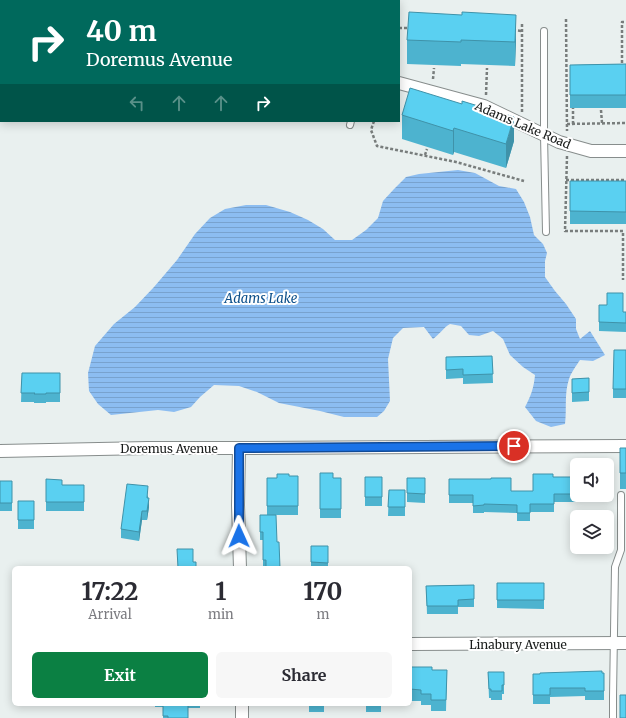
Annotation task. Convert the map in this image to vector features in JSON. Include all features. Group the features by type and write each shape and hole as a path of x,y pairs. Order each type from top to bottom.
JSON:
{"street":[{"name":"Adams Lake Road","path":"400,83 484,106 559,142 591,150 626,151"},
{"name":"Doremus Avenue","path":"0,451 148,448 626,446"},
{"path":"239,448 238,505 240,566"},
{"name":"Linabury Avenue","path":"412,644 620,643"},
{"path":"242,706 242,718"}],"lane":[{"path":"544,31 546,232"},
{"path":"613,718 612,697 620,643 615,567 621,550 620,495"}],"path":[{"path":"566,19 567,144 565,231 623,230 623,280"},
{"path":"522,22 522,117"},
{"path":"622,70 624,51 622,22 626,22"},
{"path":"400,28 414,28"},
{"path":"508,30 522,31"},
{"path":"433,80 434,68"},
{"path":"486,98 487,68"},
{"path":"566,70 572,70"},
{"path":"480,96 489,99"},
{"path":"573,108 573,124"},
{"path":"601,110 602,123"},
{"path":"374,122 371,130 377,146 456,162 524,181"},
{"path":"567,124 626,123"},
{"path":"425,155 427,149"},
{"path":"477,168 479,162"},
{"path":"566,180 626,180"},
{"path":"573,180 573,187"},
{"path":"601,180 601,186"}],"water":[{"name":"Adams Lake","path":"458,170 475,173 499,186 516,189 524,202 530,217 534,235 543,244 547,253 545,261 545,277 576,319 576,329 580,339 590,331 605,355 593,361 580,360 572,372 567,390 565,424 551,427 536,421 525,407 532,391 535,375 523,367 510,355 503,339 493,331 479,336 469,335 461,326 450,324 433,339 424,327 403,328 393,338 388,359 390,401 384,411 377,417 344,417 279,403 257,392 239,386 214,385 191,407 174,412 158,410 111,415 98,404 89,391 88,373 95,346 114,324 135,307 154,287 177,260 195,234 210,218 225,209 246,205 266,205 290,212 308,220 323,229 335,240 352,240 366,230 378,218 383,201 406,177 419,174"}],"building":[{"path":"409,12 462,15 462,12 516,15 515,42 407,40"},
{"path":"626,64 626,95 570,95 570,65"},
{"path":"410,88 462,104 462,101 514,117 506,144 454,128 453,131 402,115"},
{"path":"570,181 626,181 626,212 570,211"},
{"path":"607,293 623,293 623,312 626,312 626,323 599,322 599,305 607,305"},
{"path":"614,350 626,350 626,389 613,389"},
{"path":"492,356 493,374 463,375 463,369 446,370 446,357"},
{"path":"22,373 60,373 60,393 21,393"},
{"path":"589,378 589,392 572,393 572,379"},
{"path":"620,448 626,448 626,473 620,473"},
{"path":"320,473 333,473 333,478 341,478 341,509 320,509"},
{"path":"277,474 298,476 298,506 267,506 267,478 277,478"},
{"path":"533,474 553,474 553,477 570,477 570,494 554,494 554,504 530,504 530,513 517,513 517,505 484,504 473,506 473,495 449,495 449,479 511,478 511,491 533,491"},
{"path":"365,477 382,477 382,497 365,497"},
{"path":"407,478 425,478 425,494 407,493"},
{"path":"46,479 62,480 62,485 84,485 84,502 46,502"},
{"path":"0,481 12,481 12,503 0,503"},
{"path":"127,484 148,486 147,498 149,498 147,511 142,511 139,532 121,529"},
{"path":"389,490 405,490 405,507 388,507"},
{"path":"18,501 34,501 34,520 18,520"},
{"path":"260,515 276,515 280,566 266,566 266,560 263,560 263,532 260,532"},
{"path":"311,546 328,546 328,563 311,562"},
{"path":"177,549 193,549 193,562 196,562 196,566 178,566"},
{"path":"497,583 544,583 544,600 497,600"},
{"path":"474,585 474,599 458,600 458,606 427,606 426,586"},
{"path":"412,667 432,667 432,670 447,670 446,700 431,700 431,694 421,694 421,690 412,689"},
{"path":"602,671 602,673 604,673 604,691 585,691 585,688 550,688 550,695 533,695 533,674"},
{"path":"488,672 504,672 504,685 502,685 502,691 491,691 491,689 489,689"},
{"path":"620,695 626,695 626,718 620,718"},
{"path":"163,706 188,706 188,718 168,718 168,716 163,716"}],"route":[{"path":"239,536 239,448 514,446"}]}
